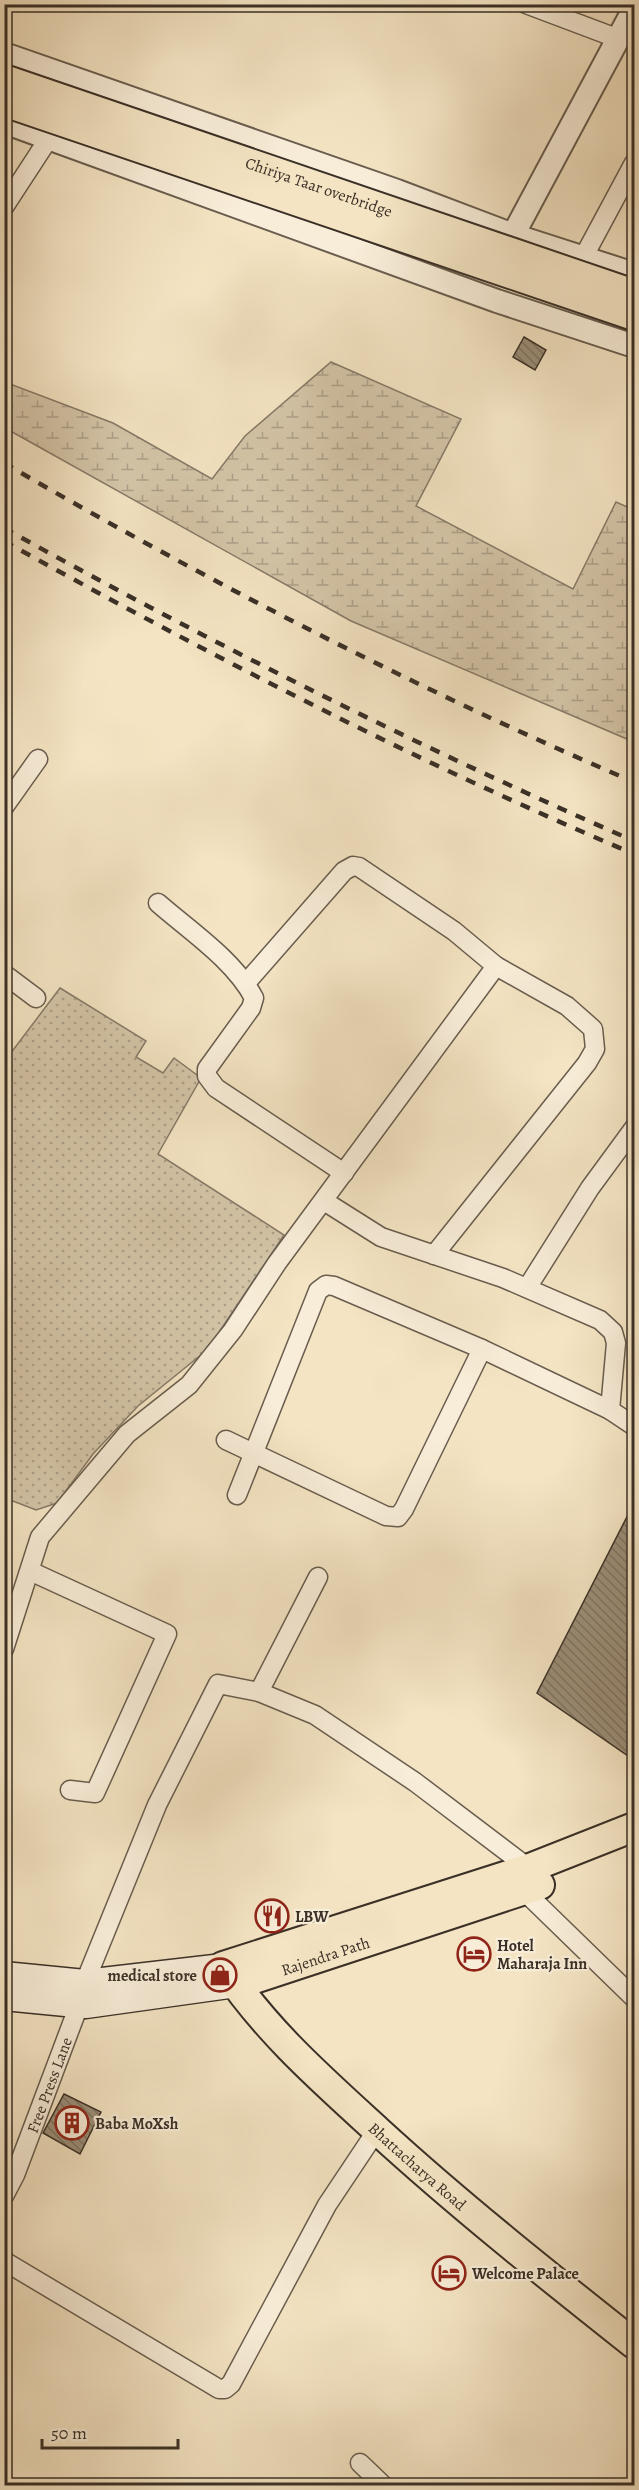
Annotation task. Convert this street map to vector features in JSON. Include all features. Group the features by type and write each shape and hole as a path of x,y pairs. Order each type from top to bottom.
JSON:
{"highway":[{"name":"Chiriya Taar overbridge","path":"4,79 631,280"},
{"name":"Chiriya Taar overbridge","path":"4,102 634,316"},
{"name":"Rajendra Path","path":"533,1880 634,1827"},
{"name":"Rajendra Path","path":"238,1973 634,1848"},
{"name":"Bhattacharya Road","path":"238,1973 257,2014 293,2054 455,2200 634,2343"},
{"name":"Bhattacharya Road","path":"238,1973 305,2042 441,2167 634,2323"}],"main road":[{"name":"Rajendra Path","path":"4,1974 85,1982 238,1973"},
{"name":"Rajendra Path","path":"4,1998 79,2005 238,1973"}],"street":[{"path":"526,4 619,39"},
{"path":"513,235 634,9"},
{"path":"4,54 301,157 513,235 584,258 631,280 598,334"},
{"path":"4,122 497,301 634,346"},
{"path":"4,207 49,138"},
{"path":"275,220 301,157"},
{"path":"584,258 634,163"},
{"path":"4,807 38,759"},
{"path":"246,983 344,871 353,866 359,867 454,931 496,966 567,1006 593,1029 595,1048 587,1063 434,1255"},
{"path":"158,903 246,983 254,998 254,1003 207,1070 207,1076 216,1088 344,1173"},
{"path":"4,1649 10,1613 30,1571 40,1537 127,1434 189,1385 233,1330 277,1263 496,966"},
{"path":"4,974 36,998"},
{"path":"527,1288 590,1188 634,1128"},
{"path":"324,1201 381,1237 527,1288 600,1320 613,1332 616,1343 610,1410"},
{"path":"237,1495 318,1291 326,1285 334,1286 482,1349 610,1410 634,1426"},
{"path":"226,1440 386,1516 398,1517 482,1349"},
{"path":"30,1571 167,1634 95,1793 70,1790"},
{"path":"259,1692 318,1577"},
{"path":"85,1982 157,1804 218,1684 259,1692 315,1715 415,1782 533,1880 634,1998"},
{"name":"Free Press Lane","path":"4,2196 15,2175 79,2005"},
{"path":"4,2261 219,2390 225,2390 231,2384 327,2205 377,2130"},
{"path":"360,2463 384,2486"}],"green space":[{"path":"331,362 461,419 416,506 573,589 616,502 634,510 634,742 351,621 5,428 5,382 113,423 212,479 245,436"},
{"path":"60,988 146,1041 136,1057 163,1073 174,1058 201,1078 158,1154 284,1235 207,1350 138,1406 93,1454 57,1503 36,1510 5,1498 4,1062"}],"building":[{"path":"524,337 546,350 535,370 513,357"},
{"path":"634,1503 634,1760 537,1693"},
{"name":"Baba MoXsh","path":"64,2094 101,2112 80,2154 43,2133"}],"railway":[{"path":"4,463 158,550 314,632 473,710 634,782"},
{"path":"4,528 159,612 315,692 394,731 634,841"},
{"path":"4,541 315,706 474,783 634,854"}],"place":[{"name":"LBW","path":"272,1916"},
{"name":"Hotel Maharaja Inn","path":"474,1954"},
{"name":"medical store","path":"220,1975"},
{"name":"Baba MoXsh","path":"72,2123"},
{"name":"Welcome Palace","path":"449,2273"}]}
